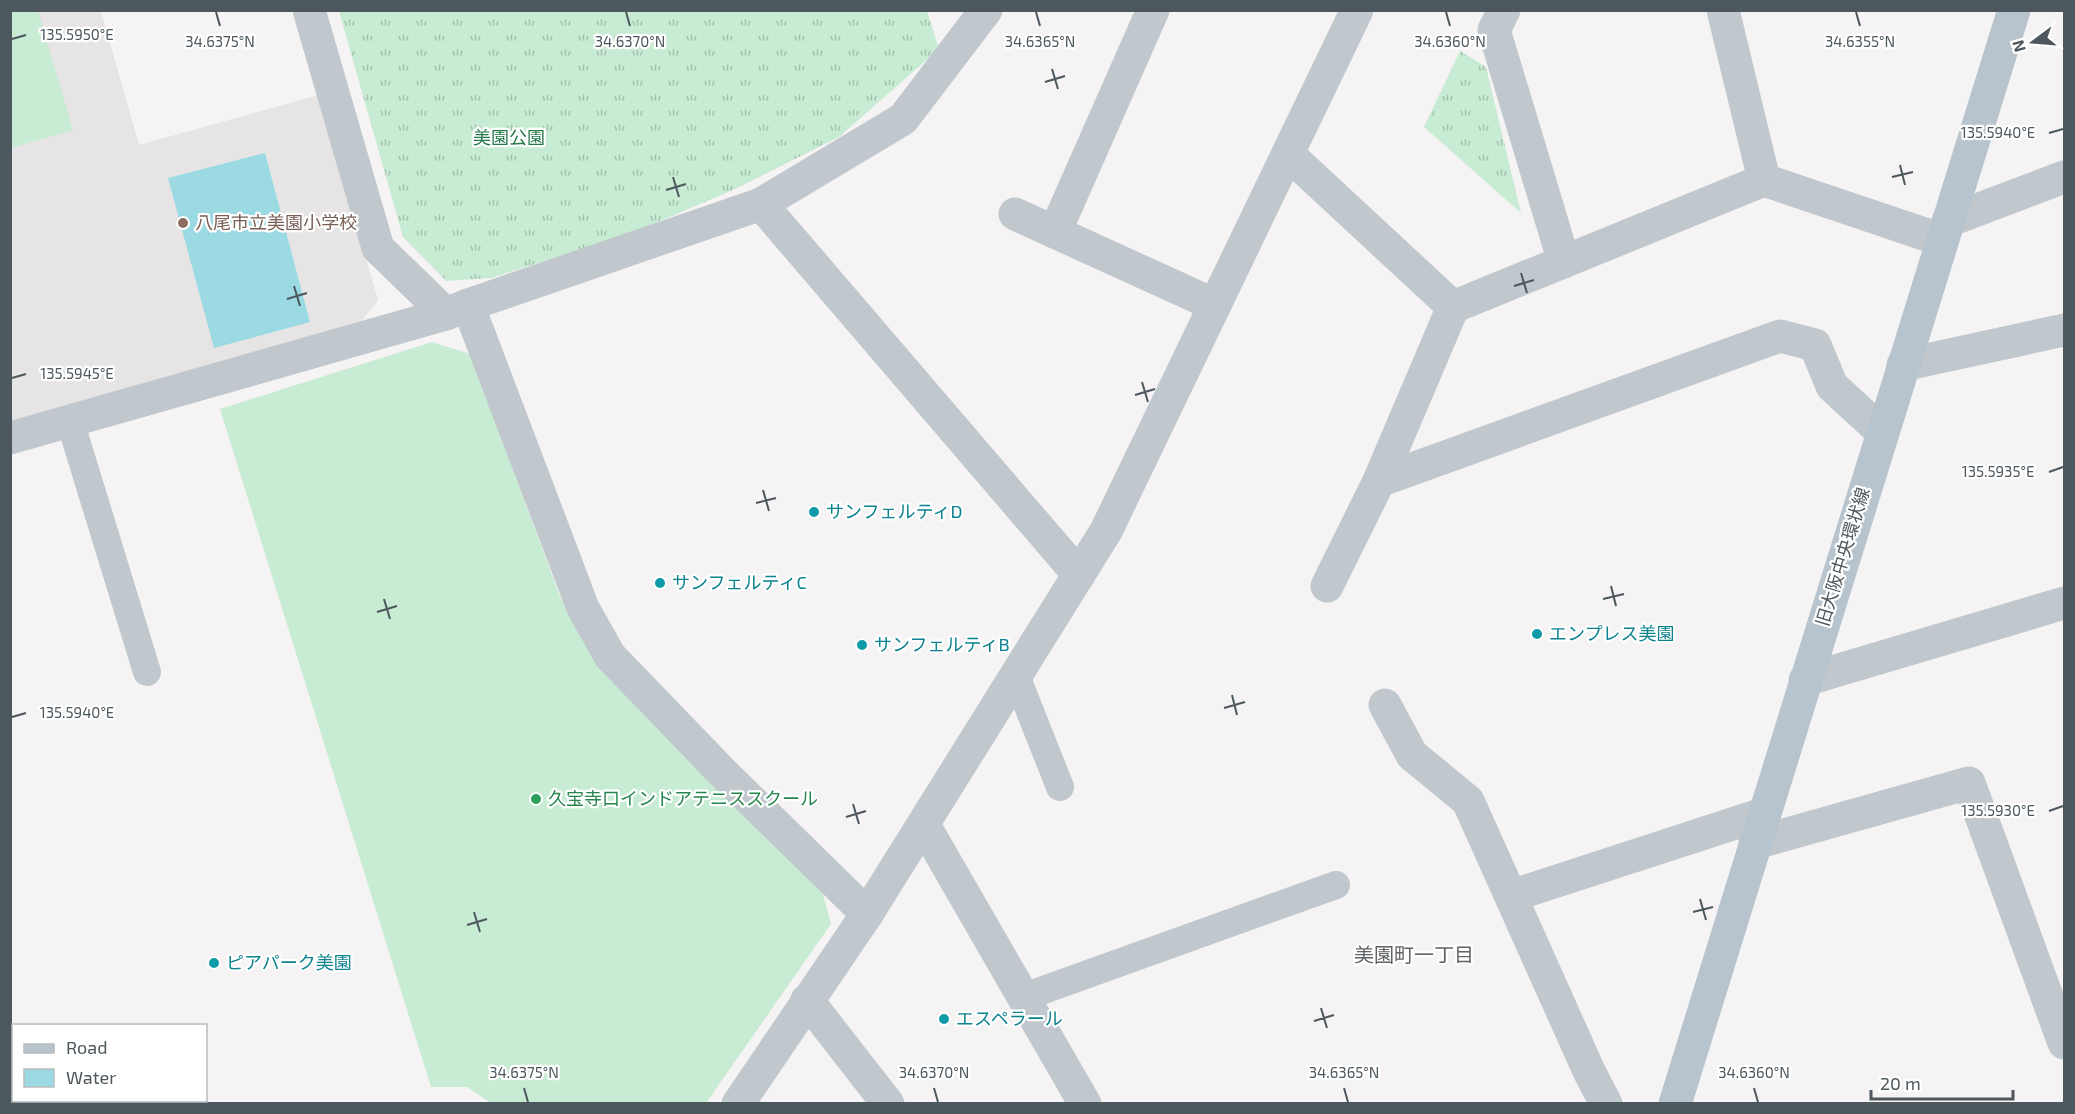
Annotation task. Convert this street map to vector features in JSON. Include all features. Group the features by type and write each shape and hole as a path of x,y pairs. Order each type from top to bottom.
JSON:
{"main road":[{"name":"旧大阪中央環状線","path":"1675,1104 2014,10"}],"street":[{"path":"309,10 378,248 457,310 583,608 610,656 722,772 867,914"},
{"path":"10,438 457,310 761,204 903,119 986,10"},
{"path":"1055,232 1153,10"},
{"path":"738,1104 867,914 1106,531 1357,10"},
{"path":"1504,10 1494,30 1564,262"},
{"path":"1723,10 1764,180"},
{"path":"1288,154 1454,308"},
{"path":"1327,586 1379,481 1454,308 1764,180 1945,231 2064,177"},
{"path":"761,204 1079,575"},
{"path":"1015,214 1215,305"},
{"path":"1903,365 2064,330"},
{"path":"1379,481 1780,336 1815,345 1832,386 1882,432"},
{"path":"1805,680 2064,603"},
{"path":"1385,705 1412,754 1468,801 1606,1104"},
{"path":"1511,896 1759,828 1969,783 2064,1043"},
{"path":"924,825 1085,1104"},
{"path":"807,1000 888,1104"}],"lane":[{"path":"70,421 147,672"},
{"path":"1016,675 1060,787"},
{"path":"1024,997 1336,885"}],"shaded area":[{"name":"八尾市立美園小学校","path":"11,11 101,11 139,145 319,95 378,300 359,324 11,423"}],"green space":[{"path":"11,10 38,11 73,130 11,148"},
{"name":"美園公園","path":"339,11 927,11 939,49 839,137 733,190 630,234 491,278 446,281 403,237"},
{"path":"1460,51 1486,67 1521,213 1424,127"},
{"name":"久宝寺口インドアテニススクール","path":"432,342 470,354 559,594 592,653 821,887 831,924 706,1103 491,1103 467,1087 431,1087 220,409"}],"water":[{"path":"265,153 310,322 214,348 168,178"}],"place":[{"name":"八尾市立美園小学校","path":"183,223"},
{"name":"サンフェルティD","path":"814,512"},
{"name":"サンフェルティC","path":"660,583"},
{"name":"エンプレス美園","path":"1537,634"},
{"name":"サンフェルティB","path":"862,645"},
{"name":"久宝寺口インドアテニススクール","path":"536,799"},
{"name":"ピアパーク美園","path":"214,963"},
{"name":"エスペラール","path":"944,1019"}],"district":[{"name":"美園町一丁目","path":"1414,955"}]}
